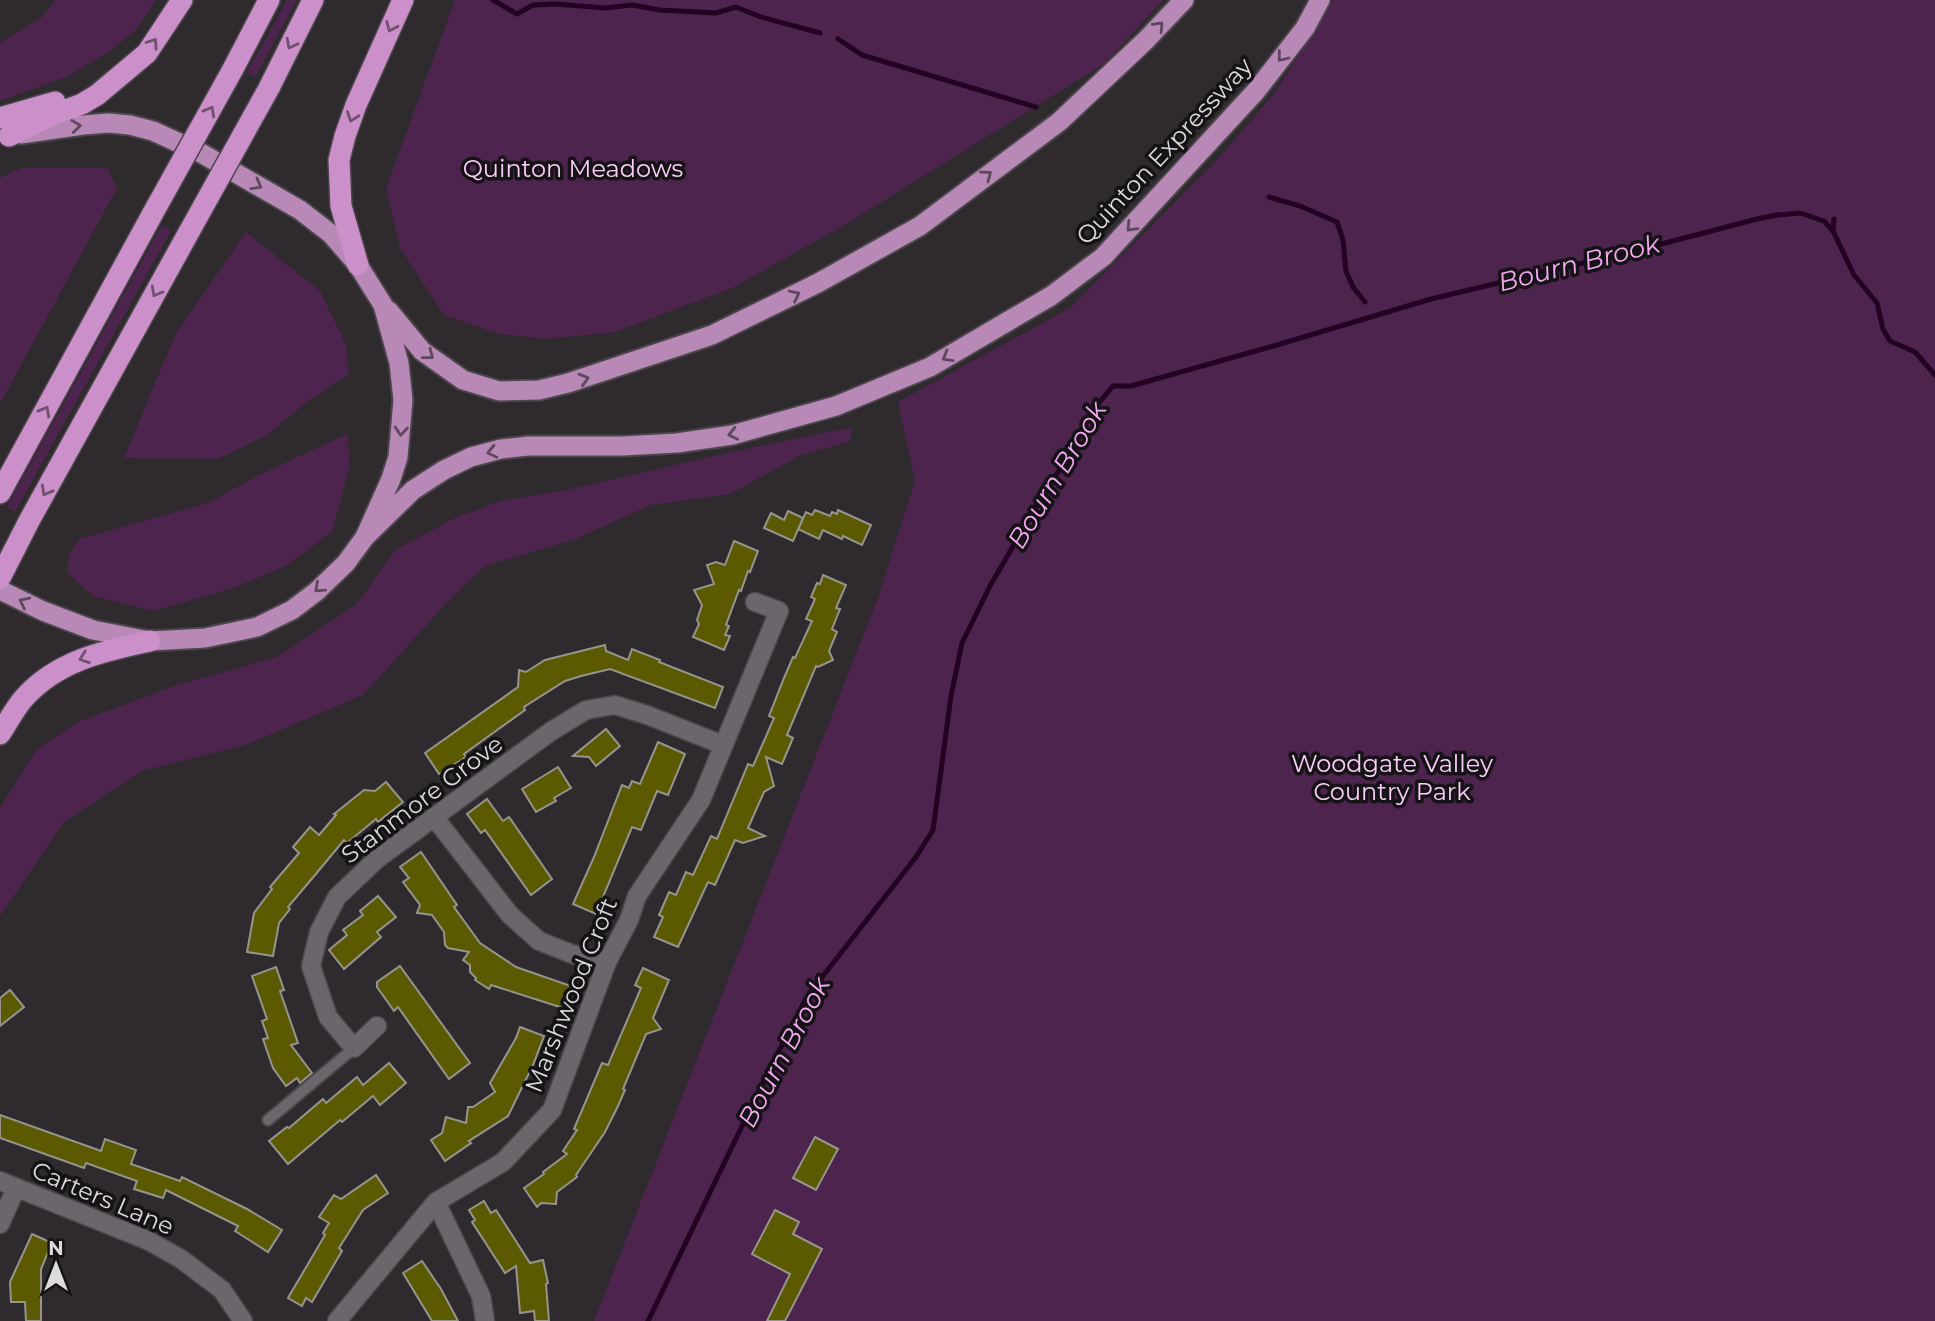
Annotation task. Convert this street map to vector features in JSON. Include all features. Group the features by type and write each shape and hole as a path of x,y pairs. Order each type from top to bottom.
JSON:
{"highway":[{"path":"3,131 116,78 147,53 182,0"},
{"path":"0,492 269,0"},
{"path":"0,578 268,88 313,0"},
{"path":"358,265 341,206 339,160 356,105 403,0"},
{"path":"3,131 109,123 130,125 153,131 201,153 300,210 331,234 358,265 383,305 422,351 463,380 499,391 539,390 568,383 712,335 818,283 920,226 1059,121 1146,40 1184,0"},
{"name":"Quinton Expressway","path":"365,537 414,490 444,470 471,457 501,449 528,446 623,446 677,443 732,435 836,406 930,367 1051,296 1103,257 1256,91 1305,28 1320,0"},
{"path":"0,734 23,699 45,678 71,663 100,652 150,641 205,638 257,627 292,610 346,563 365,537 398,457 403,400 399,363 383,305"},
{"path":"0,590 43,611 93,630 150,641"}],"street":[{"name":"Marshwood Croft","path":"337,1321 436,1202 503,1162 552,1110 607,962 629,920 637,896 701,800 779,611 755,602"},
{"name":"Stanmore Grove","path":"354,1048 328,1017 312,966 319,932 337,897 377,859 550,732 586,710 615,705 723,745"},
{"path":"434,817 510,915 539,941 572,954 607,962"},
{"path":"354,1048 377,1026"},
{"path":"0,1224 8,1184"},
{"name":"Carters Lane","path":"8,1184 149,1241 181,1259 222,1290 243,1321"},
{"path":"436,1202 481,1296 485,1321"}],"lane":[{"path":"268,1120 354,1048"}],"green space":[{"path":"56,0 156,0 135,31 107,53 66,77 0,101 0,43 41,18"},
{"path":"287,0 297,0 255,77 247,73"},
{"name":"Quinton Meadows","path":"455,0 1163,0 1104,64 843,226 732,288 615,332 547,339 499,334 444,315 400,248 386,188"},
{"name":"Woodgate Valley Country Park","path":"1334,0 1935,0 1935,1321 594,1321 878,598 915,481 898,402 1070,308 1216,161 1273,95"},
{"path":"21,168 107,168 117,188 0,404 0,178"},
{"path":"162,225 171,231 15,512 7,507"},
{"path":"246,232 320,291 346,345 349,374 307,402 267,435 218,459 124,458 175,335"},
{"path":"852,427 851,441 799,456 730,494 650,505 576,539 485,566 451,598 363,695 245,745 142,771 64,822 0,916 0,808 36,750 78,722 177,685 277,657 357,604 395,550 457,517 503,500 566,490"},
{"path":"347,434 350,466 332,532 286,566 230,589 153,611 93,596 67,572 70,553 79,539 208,503 259,475"}],"building":[{"path":"815,510 830,516 832,512 837,514 838,510 871,525 862,545 823,530 819,539 798,529 806,512 812,515"},
{"path":"788,511 803,518 793,541 764,528 771,513 784,520"},
{"path":"734,541 758,551 726,625 729,626 725,635 730,636 724,650 693,637 699,624 697,620 702,605 694,590 714,584 707,565 716,562 725,565"},
{"path":"823,575 846,585 836,608 840,609 832,629 837,632 829,651 833,660 816,666 787,735 793,738 782,764 766,757 774,786 764,792 748,828 765,836 743,843 735,840 715,885 708,882 678,947 654,937 663,917 659,915 669,892 676,895 686,872 693,875 711,836 717,839 748,764 753,766 774,718 769,716 784,678 812,621 806,619 815,599 811,597"},
{"path":"605,645 606,651 628,660 632,649 723,687 715,708 610,669 565,681 524,707 525,710 464,754 466,757 439,774 425,753 518,687 519,670 526,672 545,660"},
{"path":"606,729 620,746 596,766 589,757 573,756"},
{"path":"658,742 685,754 668,795 657,791 641,830 632,827 596,914 573,904 622,785 629,788 632,781 640,784"},
{"path":"558,767 571,788 554,798 556,801 536,812 522,789"},
{"path":"386,782 403,802 378,822 376,819 347,843 344,840 288,907 290,909 279,923 273,956 247,952 254,913 272,889 270,887 299,853 293,847 310,827 319,835 336,815 334,814 364,790 375,791"},
{"path":"487,799 503,821 509,817 552,879 531,895 485,830 481,833 467,814"},
{"path":"421,852 457,905 454,907 480,943 516,967 571,986 563,1008 491,985 489,989 475,980 470,972 470,965 463,960 469,952 445,945 444,932 432,915 417,913 420,905 403,882 409,878 400,867"},
{"path":"378,896 396,917 377,932 381,937 344,969 329,950 347,935 343,930 363,915 360,911"},
{"path":"400,966 470,1063 449,1079 398,1007 394,1011 377,987 377,982"},
{"path":"276,967 284,990 280,991 298,1043 291,1045 312,1073 300,1083 297,1078 286,1086 273,1068 263,1039 268,1038 262,1021 267,1019 252,976"},
{"path":"643,968 669,980 653,1018 661,1029 646,1034 618,1106 577,1177 557,1192 556,1204 541,1203 537,1207 524,1188 567,1154 563,1151 577,1130 574,1129 602,1063 608,1065 641,988 635,985"},
{"path":"10,990 24,1007 0,1026 0,998"},
{"path":"520,1027 544,1036 508,1116 469,1141 471,1143 445,1161 431,1140 442,1133 446,1117 466,1123 468,1107 473,1107 495,1092 490,1083"},
{"path":"389,1063 406,1083 380,1105 373,1096 288,1164 269,1141 323,1099 326,1103 357,1077 363,1085"},
{"path":"0,1115 101,1151 105,1139 136,1150 131,1164 180,1181 182,1177 247,1209 282,1230 268,1252 235,1231 238,1226 166,1190 163,1198 134,1189 137,1181 86,1163 84,1168 0,1138"},
{"path":"815,1137 838,1149 816,1190 793,1178"},
{"path":"376,1175 388,1193 363,1210 339,1248 342,1251 312,1302 306,1298 302,1306 288,1298 325,1235 323,1233 329,1223 319,1217 334,1195 341,1199"},
{"path":"484,1201 491,1213 496,1210 530,1263 543,1260 548,1283 549,1321 535,1321 534,1311 520,1313 516,1266 505,1273 472,1222 475,1220 469,1210"},
{"path":"775,1210 799,1222 793,1234 822,1249 785,1321 767,1321 790,1274 752,1254"},
{"path":"32,1234 52,1243 41,1269 41,1321 26,1321 25,1302 11,1302 10,1282"},
{"path":"422,1261 458,1321 432,1321 403,1273"}],"waterway":[{"path":"493,0 517,14 533,5 555,4 605,8 632,5 660,10 716,13 736,7 761,17 820,33"},
{"path":"838,39 862,55 1036,107"},
{"path":"1269,197 1300,206 1337,222 1343,240 1346,271 1353,287 1365,302"},
{"name":"Bourn Brook","path":"648,1321 808,995 916,857 933,830 951,696 962,643 990,586 1074,447 1092,411 1113,386 1131,386 1431,299 1757,219 1800,213 1824,221 1833,231 1854,275 1877,303 1883,329 1890,341 1915,352 1935,375"},
{"path":"1833,231 1834,219"}]}
